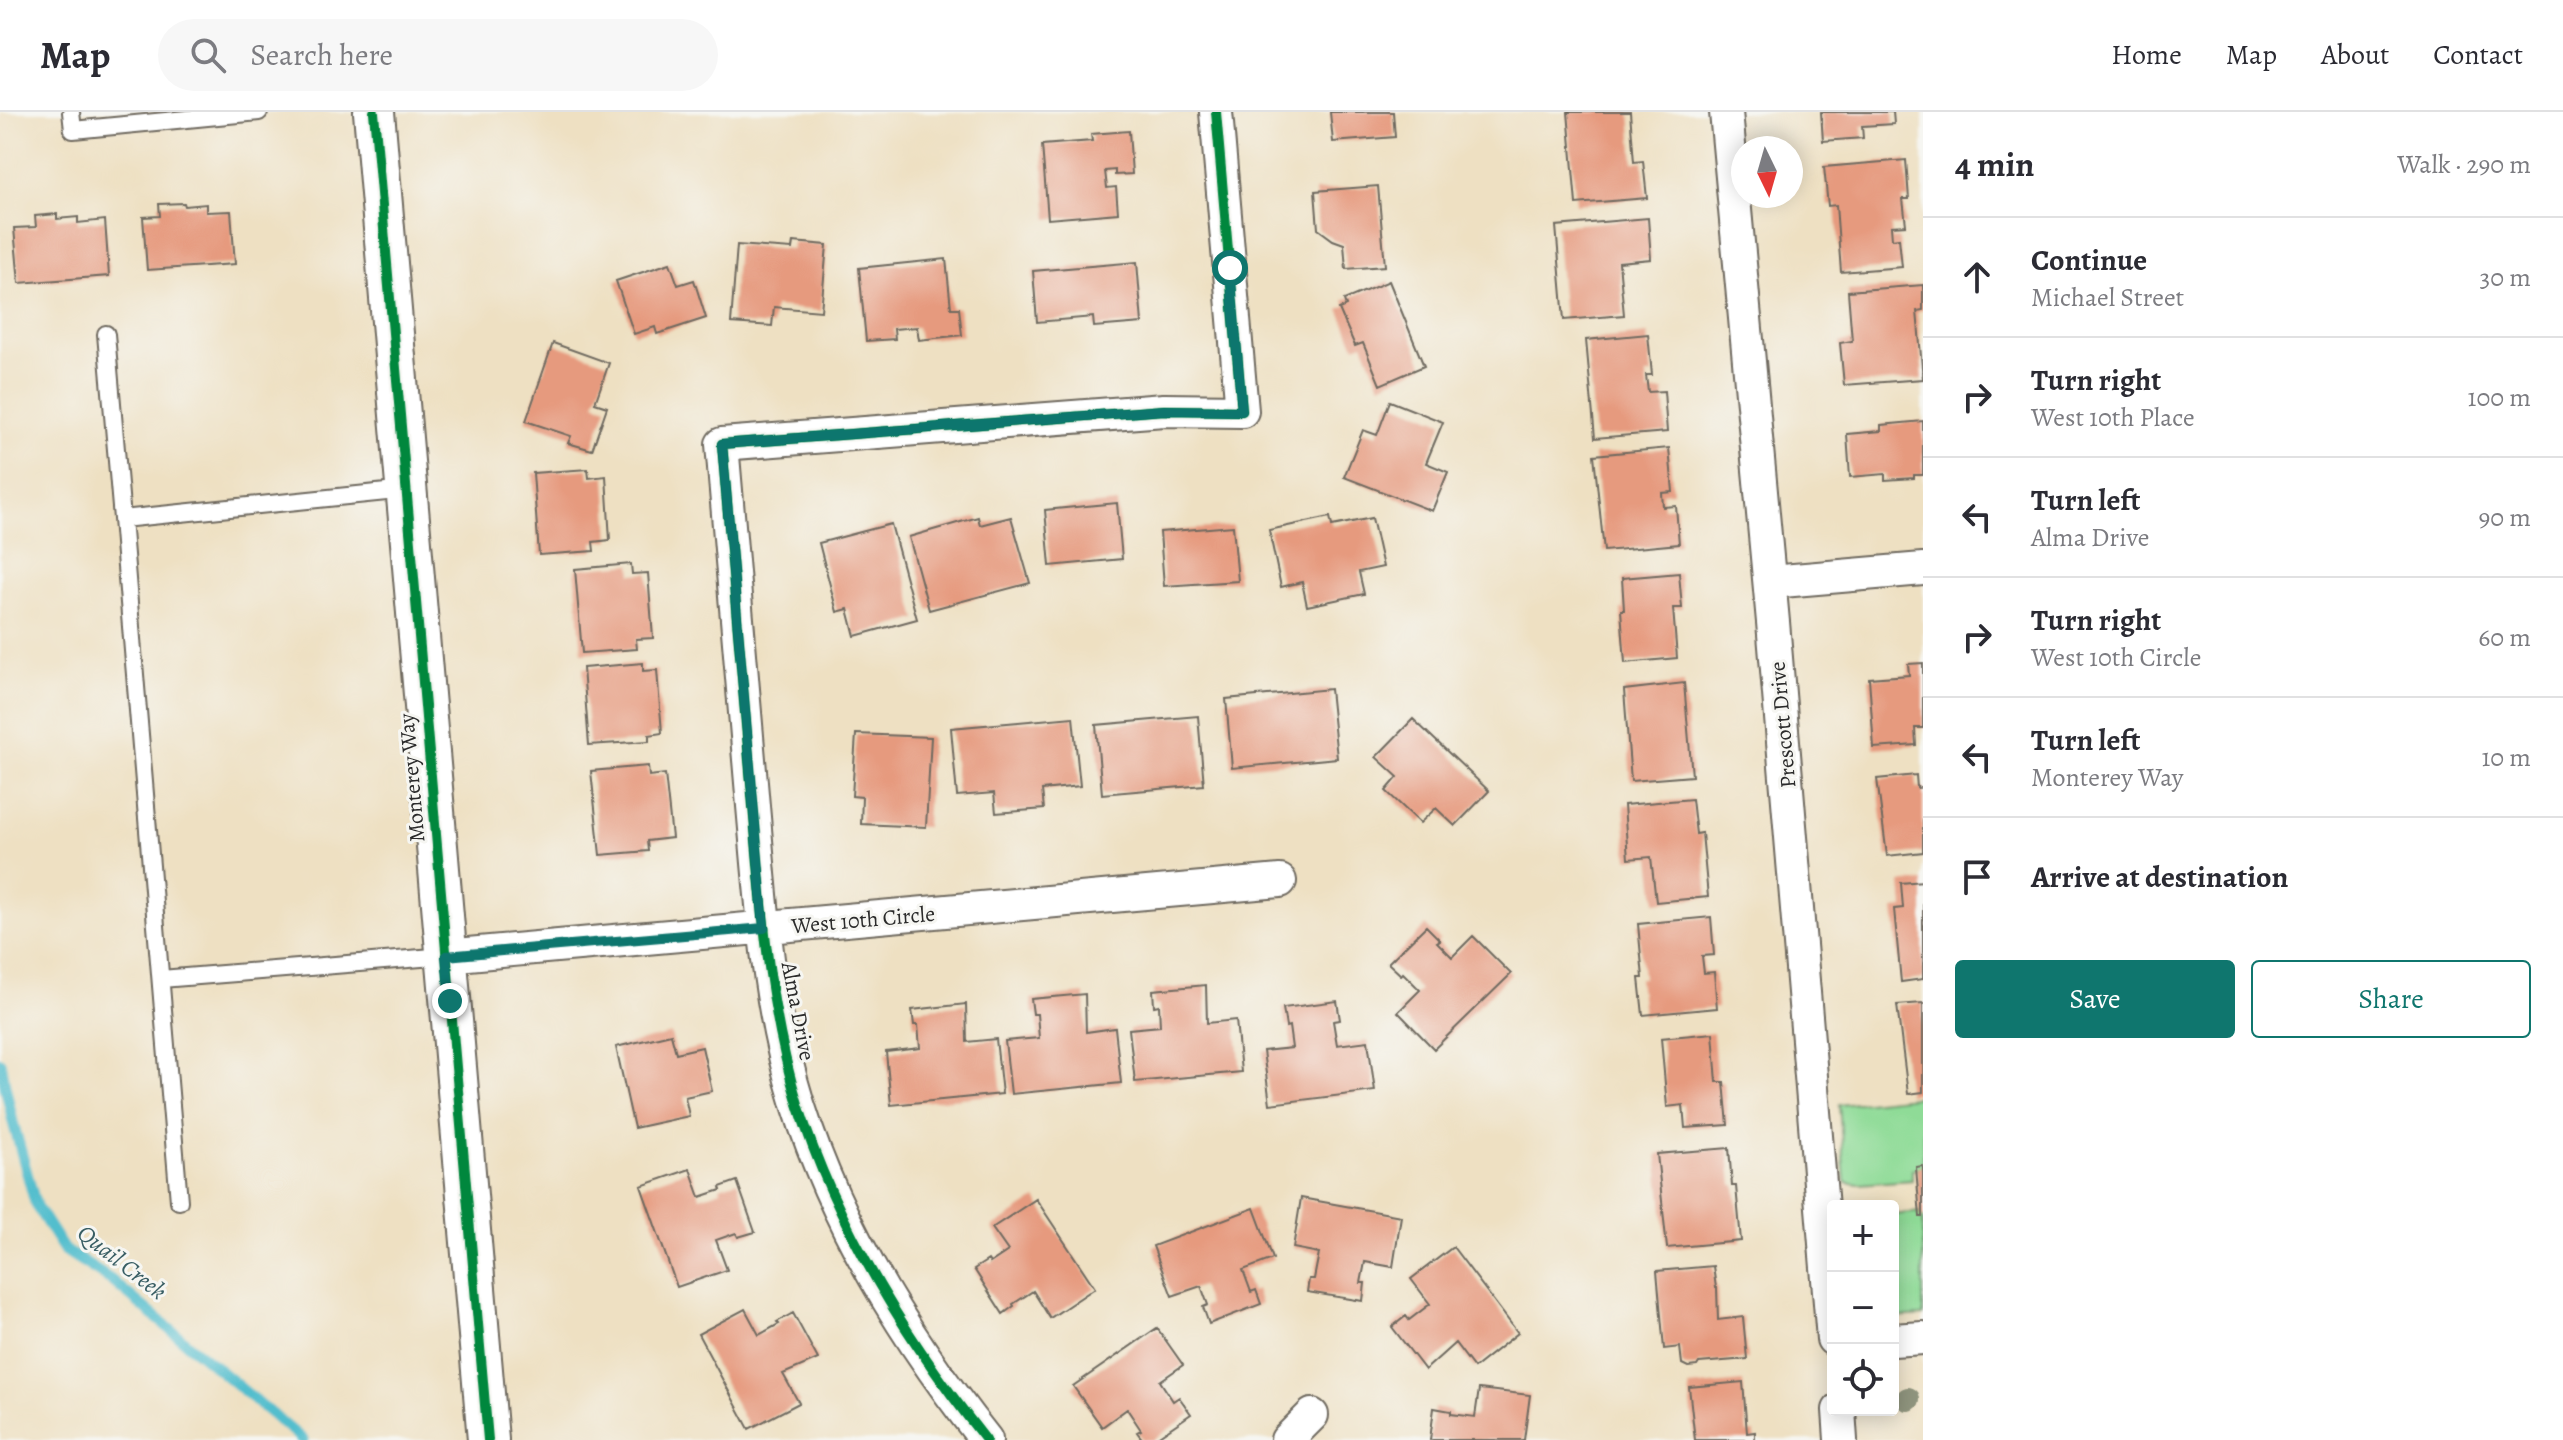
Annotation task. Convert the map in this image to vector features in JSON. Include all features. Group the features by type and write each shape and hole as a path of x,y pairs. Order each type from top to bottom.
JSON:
{"street":[{"name":"Monterey Way","path":"374,112 488,1440"},
{"name":"Alma Drive","path":"986,1440 941,1383 866,1264 833,1196 798,1105 784,1051 764,928 722,444 1164,410 1242,411 1216,112"},
{"name":"Prescott Drive","path":"1726,112 1770,582 1827,1272"},
{"path":"1770,582 1923,569"},
{"name":"West 10th Circle","path":"446,956 1280,881"},
{"path":"1899,1340 1923,1338"},
{"path":"1287,1440 1312,1415"},
{"path":"1839,1416 1841,1440"}],"lane":[{"path":"71,112 73,130 259,112"},
{"path":"106,334 179,1201"},
{"path":"122,519 406,490"},
{"path":"161,979 446,956"}],"green space":[{"path":"1923,1096 1923,1166 1912,1170 1912,1180 1859,1184 1845,1182 1839,1105"},
{"path":"1920,1212 1923,1217 1923,1316 1899,1318 1899,1214"}],"building":[{"path":"1330,112 1393,112 1395,137 1333,142"},
{"path":"1568,112 1630,112 1634,162 1643,161 1647,198 1576,204"},
{"path":"1821,112 1893,112 1894,124 1862,126 1863,138 1823,141"},
{"path":"1129,131 1132,174 1115,175 1115,170 1105,171 1107,188 1116,187 1118,213 1048,219 1042,145 1092,141 1091,134"},
{"path":"1906,160 1909,199 1903,199 1906,225 1891,226 1892,239 1899,238 1902,267 1841,272 1836,205 1828,206 1824,167"},
{"path":"1378,186 1385,266 1346,269 1344,244 1318,229 1315,191"},
{"path":"184,203 185,206 206,204 206,212 231,211 235,264 147,270 143,217 160,216 159,204"},
{"path":"57,214 57,219 78,217 78,223 105,220 109,276 19,283 14,228 36,227 35,216"},
{"path":"1648,218 1651,259 1619,262 1624,315 1564,320 1556,226"},
{"path":"793,242 827,245 821,311 774,307 772,326 731,323 737,245 792,249"},
{"path":"946,259 951,308 959,308 962,335 919,340 917,327 894,329 895,339 866,341 859,268"},
{"path":"1137,262 1142,323 1094,327 1093,317 1037,322 1033,271"},
{"path":"670,263 678,285 694,280 706,318 657,334 655,327 634,334 616,281"},
{"path":"1389,281 1424,366 1380,385 1363,343 1355,346 1339,309 1346,306 1344,300"},
{"path":"1923,285 1923,310 1917,311 1923,379 1844,385 1840,343 1852,341 1848,291"},
{"path":"1648,334 1652,375 1646,375 1648,392 1664,391 1667,432 1595,438 1586,340"},
{"path":"553,343 609,363 595,403 607,407 592,450 568,443 571,436 526,421"},
{"path":"1390,401 1443,422 1426,463 1448,472 1432,511 1344,477 1363,430 1377,435"},
{"path":"1923,421 1923,475 1885,480 1885,474 1850,477 1847,434 1881,431 1881,425"},
{"path":"1669,448 1673,492 1662,493 1663,507 1676,506 1679,544 1604,551 1594,455"},
{"path":"588,469 589,478 606,476 610,540 593,542 594,551 539,555 533,473"},
{"path":"1117,503 1122,559 1050,566 1045,510"},
{"path":"978,517 980,525 1011,517 1030,583 929,610 909,537"},
{"path":"1330,517 1332,526 1372,518 1383,567 1359,572 1364,594 1307,606 1302,582 1281,587 1269,530"},
{"path":"891,524 917,619 855,636 848,609 837,612 819,543"},
{"path":"1233,526 1238,581 1164,586 1160,532"},
{"path":"631,564 632,574 648,573 653,638 636,639 637,649 582,653 575,569"},
{"path":"1679,573 1682,608 1673,608 1677,658 1625,663 1622,578"},
{"path":"643,663 643,671 657,670 662,733 649,735 649,741 589,745 583,668"},
{"path":"1923,663 1923,728 1915,728 1916,745 1874,748 1869,678 1909,675 1908,664"},
{"path":"1684,683 1692,776 1631,781 1624,690"},
{"path":"1330,689 1337,758 1232,768 1226,699"},
{"path":"1198,716 1204,785 1102,794 1096,725"},
{"path":"1073,717 1080,786 1042,790 1044,809 996,813 994,793 957,796 951,728"},
{"path":"1413,719 1489,791 1455,826 1436,808 1420,823 1386,791 1398,777 1376,757"},
{"path":"856,734 931,737 926,827 861,824 862,797 852,796"},
{"path":"648,766 649,776 665,774 672,838 647,841 648,851 600,855 591,771"},
{"path":"1916,775 1917,788 1923,787 1923,852 1887,856 1877,779"},
{"path":"1692,799 1696,834 1702,833 1708,897 1656,902 1651,857 1628,859 1624,805"},
{"path":"1923,881 1923,979 1901,982 1894,909 1903,908 1901,883"},
{"path":"1711,917 1714,955 1702,956 1704,973 1714,972 1717,1008 1643,1015 1638,924"},
{"path":"1426,926 1452,957 1473,936 1511,974 1434,1049 1398,1012 1420,990 1388,963"},
{"path":"1206,985 1207,1023 1236,1020 1241,1072 1135,1082 1129,1029 1160,1026 1159,1005 1154,1006 1153,990"},
{"path":"1085,994 1086,1032 1115,1028 1121,1083 1011,1094 1005,1041 1039,1038 1037,1014 1033,1014 1031,999"},
{"path":"1337,1001 1340,1020 1333,1021 1337,1045 1368,1041 1375,1091 1270,1104 1263,1051 1292,1048 1283,1008"},
{"path":"1923,1003 1923,1092 1908,1094 1897,1005"},
{"path":"966,1004 967,1042 996,1039 1002,1094 891,1105 886,1052 920,1048 918,1025 914,1025 912,1010"},
{"path":"1713,1033 1717,1082 1724,1082 1728,1125 1685,1128 1683,1105 1667,1107 1661,1038"},
{"path":"671,1034 676,1053 702,1047 712,1091 685,1097 689,1116 634,1128 616,1047"},
{"path":"1729,1148 1741,1241 1667,1248 1657,1154"},
{"path":"1923,1166 1923,1217 1920,1217 1916,1167"},
{"path":"690,1169 700,1197 737,1181 755,1232 738,1237 736,1233 716,1240 727,1270 677,1287 641,1186"},
{"path":"1301,1198 1401,1216 1393,1267 1365,1262 1361,1283 1365,1283 1363,1301 1307,1292 1309,1279 1314,1279 1319,1253 1293,1248"},
{"path":"1036,1199 1095,1288 1050,1318 1033,1291 1003,1314 974,1269 1008,1251 992,1228"},
{"path":"1254,1208 1273,1259 1243,1270 1251,1292 1256,1290 1261,1304 1209,1324 1203,1307 1208,1305 1201,1286 1172,1296 1153,1246"},
{"path":"1453,1247 1518,1333 1474,1368 1455,1343 1425,1370 1392,1327 1406,1316 1409,1320 1430,1304 1411,1279"},
{"path":"1713,1266 1718,1320 1743,1317 1747,1359 1699,1363 1688,1367 1682,1364 1680,1347 1664,1349 1657,1271"},
{"path":"745,1309 759,1335 793,1313 818,1359 783,1374 799,1403 749,1429 698,1334"},
{"path":"1157,1328 1183,1365 1160,1381 1173,1401 1179,1397 1191,1414 1153,1440 1143,1440 1137,1432 1141,1430 1127,1409 1102,1427 1073,1386"},
{"path":"1743,1382 1747,1433 1755,1432 1755,1440 1695,1440 1689,1387"},
{"path":"1479,1389 1530,1395 1524,1440 1430,1440 1434,1408 1475,1417"}],"waterway":[{"name":"Quail Creek","path":"0,1062 36,1206 64,1250 111,1280 303,1440"}],"cycle path":[{"path":"374,112 488,1440"},
{"path":"986,1440 928,1362 854,1238 814,1150 788,1068 773,994 763,919 722,444 1164,410 1242,411 1216,112"}],"route":[{"path":"450,1001 446,956 764,928 722,444 1164,410 1242,411 1230,268"}]}
